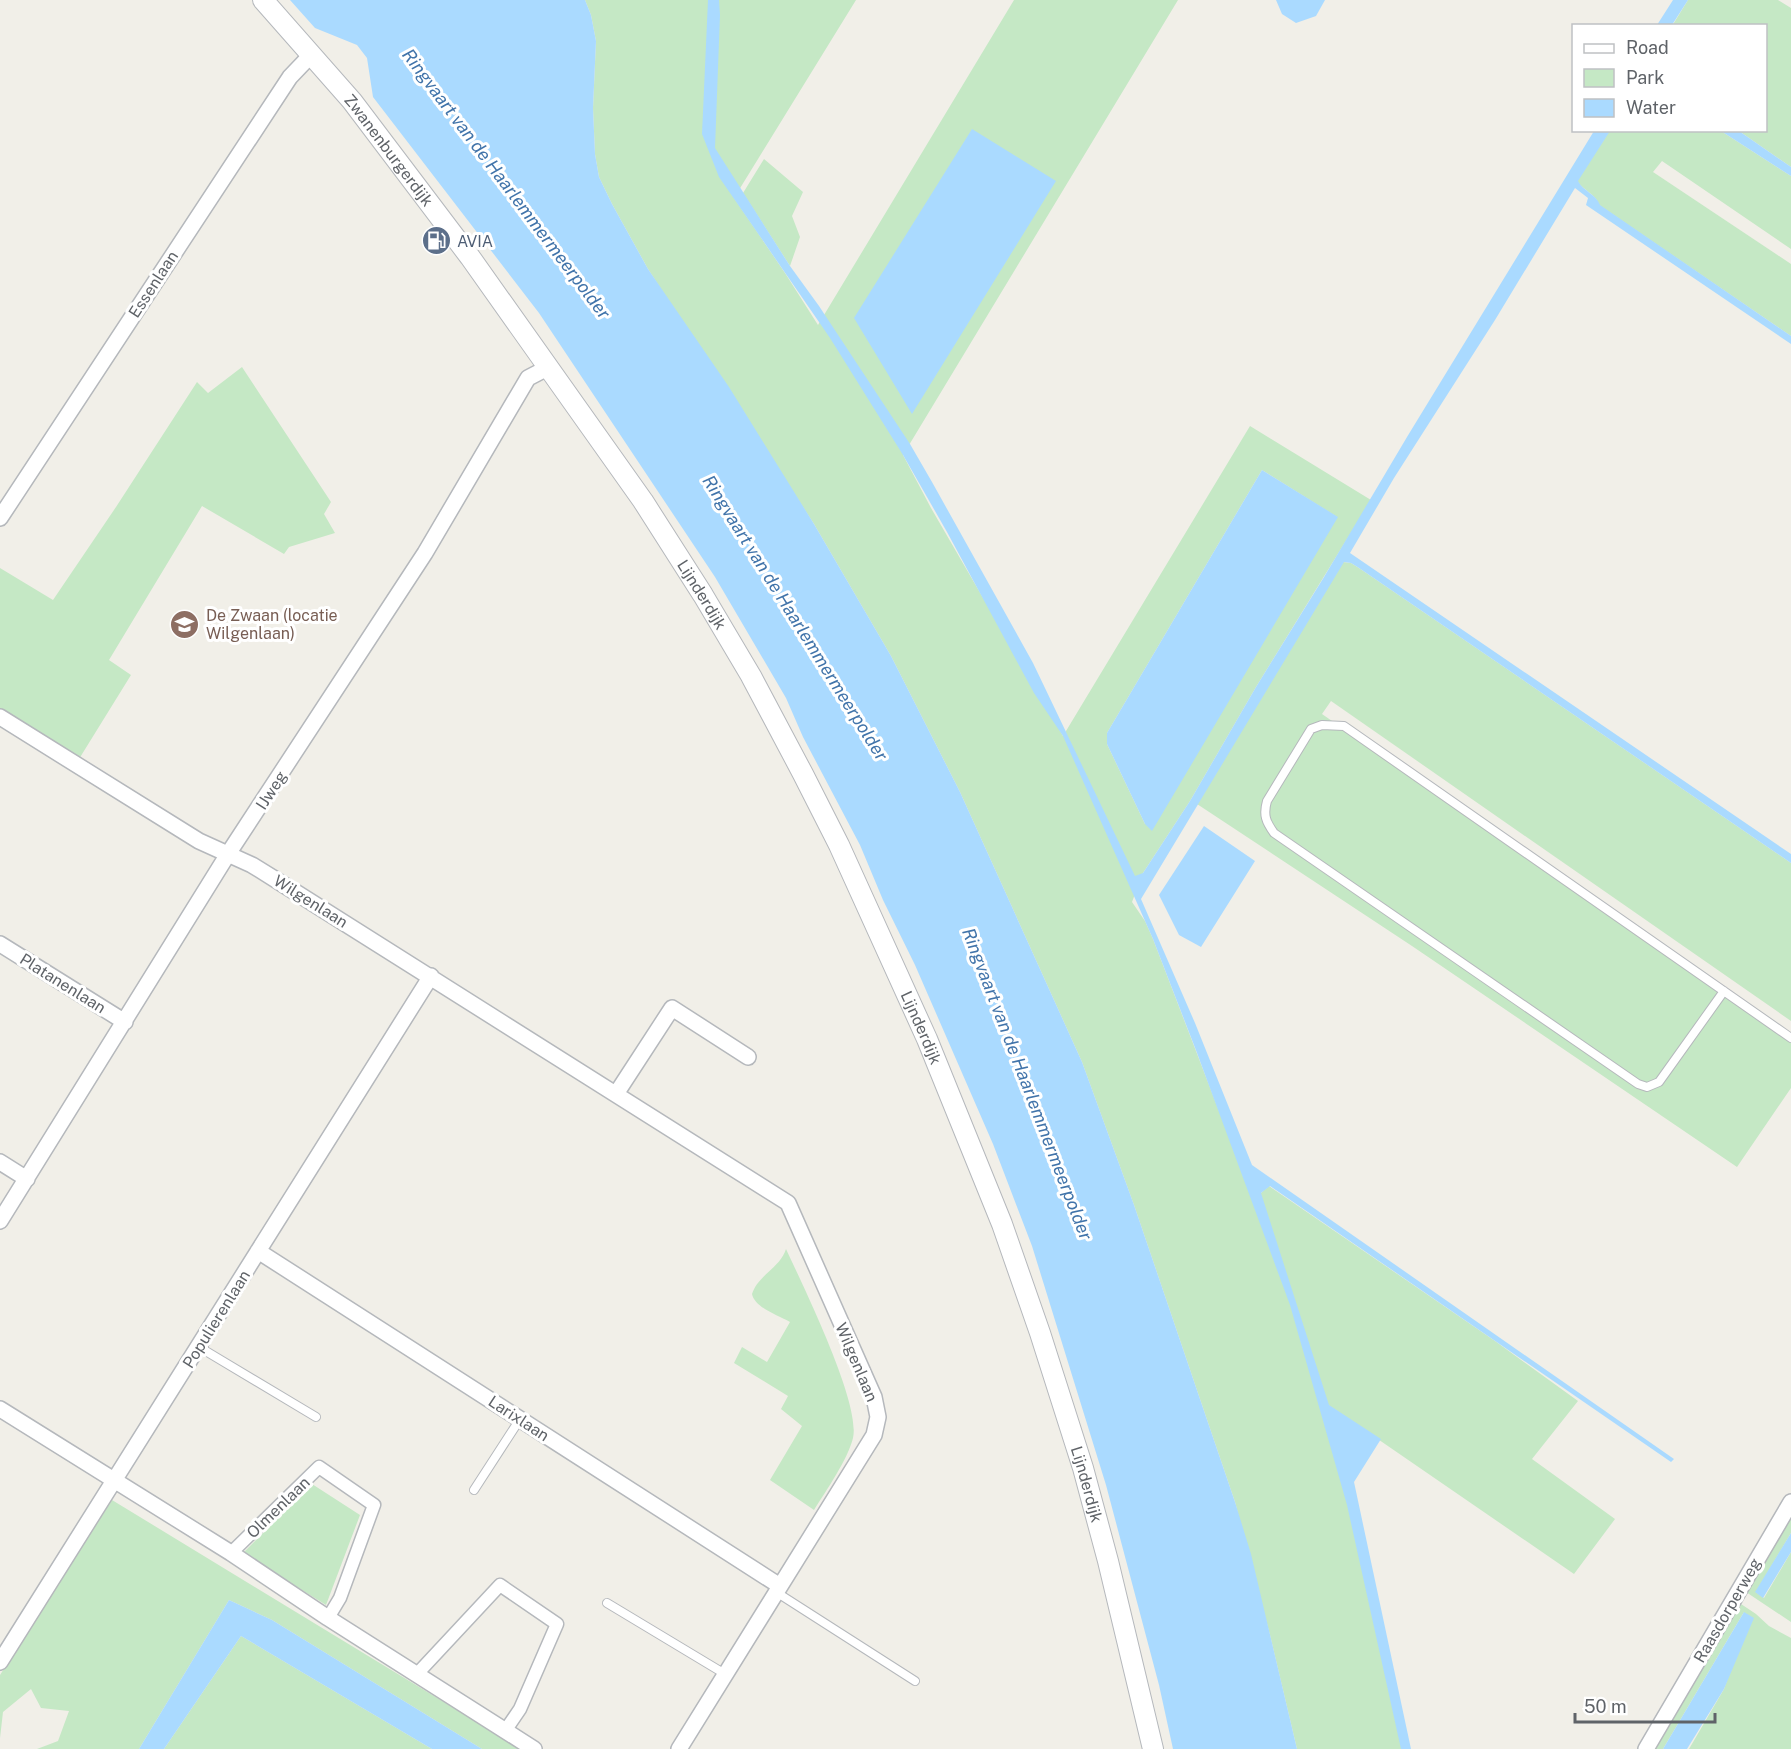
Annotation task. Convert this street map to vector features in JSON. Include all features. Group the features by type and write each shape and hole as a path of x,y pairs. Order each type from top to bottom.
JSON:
{"street":[{"name":"Zwanenburgerdijk","path":"263,0 359,110 470,257 549,367"},
{"name":"Essenlaan","path":"0,518 284,86 312,54"},
{"name":"IJweg","path":"0,1221 228,854 425,553 528,378 549,367"},
{"name":"Lijnderdijk","path":"549,367 649,511 751,676 839,845 927,1039 1002,1224 1083,1468 1153,1749"},
{"name":"Wilgenlaan","path":"0,717 199,841 259,869 788,1203 874,1397 878,1417 874,1435 679,1749"},
{"name":"Platanenlaan","path":"0,944 125,1022"},
{"name":"Populierenlaan","path":"0,1662 431,976"},
{"path":"616,1094 672,1008 748,1058"},
{"path":"0,1162 27,1179"},
{"name":"Larixlaan","path":"258,1251 520,1419 778,1589"},
{"name":"Olmenlaan","path":"0,1408 231,1553 328,1618 534,1749"},
{"name":"Olmenlaan","path":"231,1553 319,1467 374,1505 340,1598 328,1618"},
{"name":"Raasdorperweg","path":"1646,1749 1791,1502"},
{"path":"417,1674 500,1586 557,1623 520,1709 506,1731"}],"lane":[{"path":"1724,991 1659,1082 1647,1086 1638,1084 1274,833 1266,822 1264,811 1267,801 1311,729 1322,726 1344,726 1724,991 1791,1038"},
{"path":"199,1347 316,1417"},
{"path":"474,1490 520,1419"},
{"path":"778,1589 915,1681"},
{"path":"607,1603 725,1674"}],"green space":[{"path":"585,0 856,0 734,198 818,325 1014,0 1178,0 903,455 931,508 1063,736 1250,426 1371,500 1256,687 1190,801 1143,873 1132,902 1145,921 1153,939 1219,1111 1261,1193 1269,1186 1495,1341 1578,1401 1532,1459 1615,1519 1574,1574 1321,1400 1345,1479 1406,1749 1297,1749 1235,1502 1134,1205 1082,1062 960,792 891,656 814,524 648,269 599,177 595,154 593,108 596,41 591,15","holes":["1262,470 1337,517 1145,824 1107,744 1107,733"]},
{"path":"1688,0 1778,0 1791,8 1791,167 1740,132 1767,132 1767,24 1673,24"},
{"path":"1609,132 1723,132 1791,176 1791,249 1662,161 1653,172 1791,264 1791,336 1599,205 1577,181"},
{"path":"764,159 803,192 792,216 800,237 790,266 743,193"},
{"path":"242,367 331,502 324,514 335,533 289,547 284,554 202,506 109,660 131,675 79,759 0,711 0,568 53,600 197,382 208,393"},
{"path":"1343,562 1351,563 1359,568 1791,863 1791,1021 1331,701 1322,714 1791,1042 1791,1088 1737,1167 1412,946 1197,804"},
{"path":"786,1249 829,1344 840,1373 853,1421 853,1438 850,1446 836,1475 814,1510 770,1480 802,1426 781,1409 788,1396 734,1363 742,1347 767,1362 790,1322 762,1307 752,1294 759,1282 783,1256"},
{"path":"312,1484 360,1515 326,1605 243,1553"},
{"path":"112,1500 521,1749 482,1749 272,1620 229,1600 139,1749 37,1749 58,1741 69,1711 41,1708 31,1689 3,1712 0,1738 0,1675"},
{"path":"1791,1516 1791,1533 1756,1592 1764,1598 1791,1552 1791,1622 1746,1592"},
{"path":"1738,1602 1769,1626 1791,1638 1791,1749 1689,1749 1724,1689 1732,1666 1744,1612 1663,1749 1648,1749"},
{"path":"241,1636 432,1749 164,1749"}],"water":[{"name":"Ringvaart van de Haarlemmermeerpolder","path":"290,0 585,0 591,15 596,41 593,108 595,154 599,177 648,269 729,387 814,524 891,656 960,792 1082,1062 1134,1205 1235,1502 1251,1554 1297,1749 1173,1749 1159,1685 1106,1485 1032,1246 993,1144 915,965 883,900 860,845 803,737 786,698 715,577 539,313 373,97 367,58 357,45 315,28"},
{"path":"708,0 719,0 715,148 790,266 910,444 932,482 1033,663 1135,876 1143,873 1190,801 1256,687 1593,132 1609,132 1578,181 1600,205 1791,336 1791,344 1586,205 1588,198 1575,188 1495,320 1394,478 1350,553 1791,854 1791,863 1359,568 1344,562 1141,899 1195,1023 1252,1165 1674,1459 1671,1462 1270,1186 1261,1193 1329,1405 1381,1439 1354,1482 1411,1749 1401,1749 1347,1505 1290,1305 1153,939 1063,736 1034,693 903,455 830,338 719,177 702,134"},
{"path":"1276,0 1325,0 1316,16 1296,23 1282,14"},
{"path":"1673,0 1688,0 1673,24 1658,24"},
{"path":"972,129 1056,181 912,414 854,318"},
{"path":"1723,132 1740,132 1791,167 1791,176"},
{"path":"1262,470 1338,517 1152,831 1145,824 1107,744 1107,733"},
{"path":"1204,826 1255,861 1201,947 1179,935 1159,895"},
{"path":"1791,1533 1791,1552 1763,1598 1755,1592"},
{"path":"229,1600 272,1620 482,1749 432,1749 241,1636 164,1749 139,1749"},
{"path":"1744,1612 1754,1618 1724,1689 1687,1749 1663,1749"}],"place":[{"name":"AVIA","path":"436,241"},
{"name":"De Zwaan (locatie Wilgenlaan)","path":"185,624"}]}
